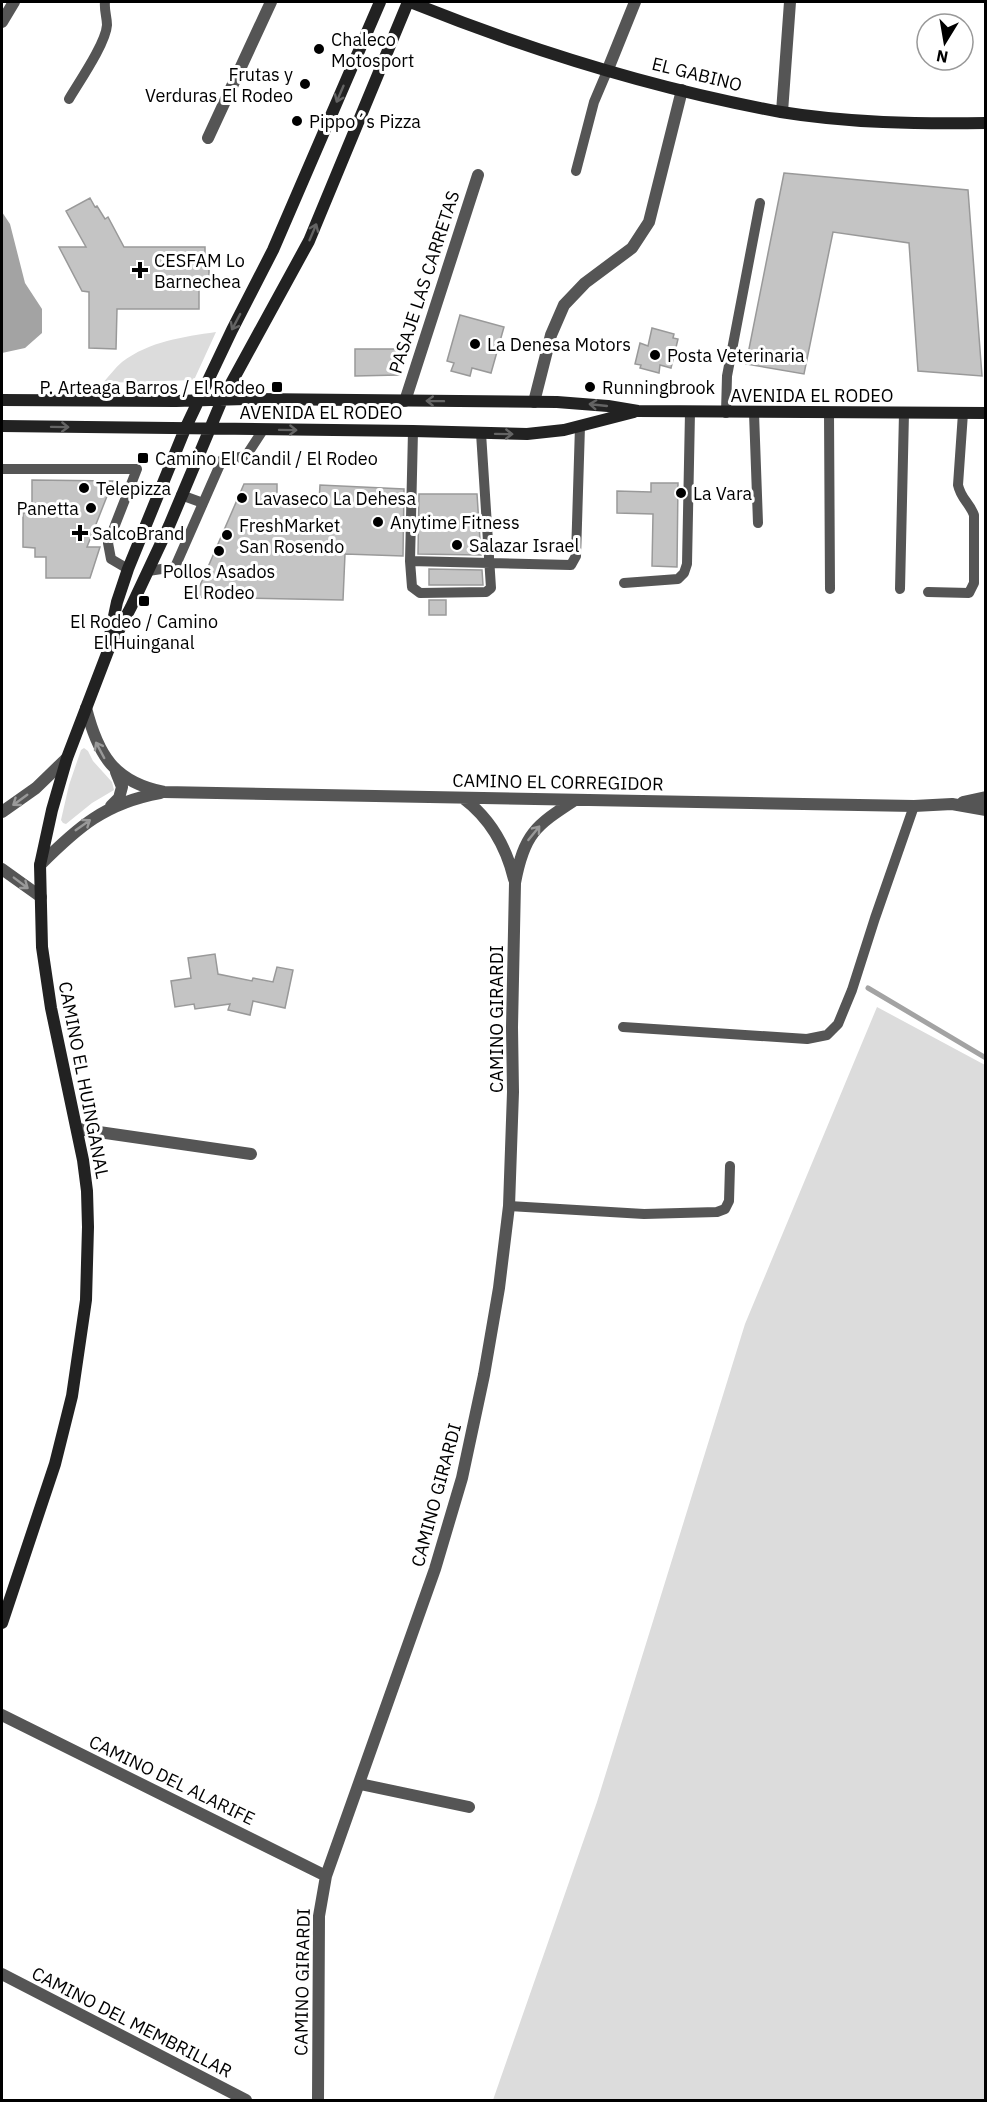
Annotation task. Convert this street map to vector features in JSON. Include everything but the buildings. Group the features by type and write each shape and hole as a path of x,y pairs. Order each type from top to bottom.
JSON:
{"main road":[{"name":"CAMINO EL HUINGANAL","path":"108,651 117,602 128,569 185,429 273,250 380,2"},
{"name":"CAMINO EL HUINGANAL","path":"2,1623 55,1464 76,1372 86,1300 87,1191 78,1129 44,972 40,865 52,810 67,758 108,651 148,571 222,400 309,241 409,2"},
{"name":"EL GABINO","path":"409,2 503,36 608,69 682,90 782,112 890,123 986,123"},
{"name":"AVENIDA EL RODEO","path":"2,400 534,402 577,403 638,411 986,413"},
{"name":"AVENIDA EL RODEO","path":"2,426 527,434 548,433 638,411"}],"street":[{"path":"2,22 14,2"},
{"path":"208,138 271,2"},
{"path":"608,69 635,2"},
{"path":"782,112 790,2"},
{"path":"534,402 551,335 564,305 577,289 632,248 645,231 652,212 682,90"},
{"name":"PASAJE LAS CARRETAS","path":"405,401 478,175"},
{"name":"CAMINO EL CORREGIDOR","path":"86,708 96,743 116,771 138,785 164,792"},
{"path":"2,812 36,788 67,758"},
{"path":"110,807 119,798 122,787 116,771"},
{"name":"CAMINO EL CORREGIDOR","path":"40,865 69,835 110,807 164,792 914,806 952,804 986,797"},
{"name":"CAMINO GIRARDI","path":"463,798 484,817 501,842 507,854 515,883"},
{"name":"CAMINO GIRARDI","path":"318,2100 319,1916 326,1876 435,1569 462,1478 492,1332 509,1206 513,1092 515,883 519,861 535,829 553,814 576,800"},
{"name":"CAMINO EL CORREGIDOR","path":"952,804 986,810"},
{"path":"2,869 40,897"},
{"path":"78,1129 251,1154"},
{"name":"CAMINO DEL ALARIFE","path":"2,1715 326,1876"},
{"path":"360,1784 469,1807"},
{"name":"CAMINO DEL MEMBRILLAR","path":"2,1974 246,2100"}],"lane":[{"path":"69,99 102,40 107,25 104,12 105,2"},
{"path":"576,171 594,102 608,69"},
{"path":"726,412 727,376 760,203"},
{"path":"624,583 678,579 684,573 687,564 690,412"},
{"path":"754,413 758,523"},
{"path":"829,413 830,589"},
{"path":"900,589 904,413"},
{"path":"928,592 969,593 974,583 974,515 972,509 960,496 958,485 963,413"},
{"path":"410,561 571,565 576,556 580,426"},
{"path":"148,571 175,567 222,460 246,456 263,430"},
{"path":"413,431 410,561 412,587 420,593 486,592 491,588 481,433"},
{"path":"2,470 137,469 108,543 111,559 128,569"},
{"path":"181,495 203,503"},
{"path":"623,1027 807,1039 827,1035 838,1024 852,990 914,806"},
{"path":"509,1206 633,1214 717,1212 725,1209 729,1201 730,1166"}],"shaded area":[{"path":"2,212 10,224 25,283 42,309 42,333 25,348 2,353"},
{"path":"216,332 194,380 103,383 122,362 144,349 167,341"},
{"path":"84,748 112,782 114,790 92,803 66,824 61,820 69,785 81,750"},
{"path":"877,1007 985,1065 985,2100 493,2100 597,1802 745,1324"}],"waterway":[{"path":"868,988 986,1058"}],"place":[{"name":"Chaleco Motosport","path":"319,49"},
{"name":"Frutas y Verduras El Rodeo","path":"305,84"},
{"name":"Pippo´s Pizza","path":"297,121"},
{"name":"CESFAM Lo Barnechea","path":"140,270"},
{"name":"La Denesa Motors","path":"475,344"},
{"name":"Posta Veterinaria","path":"655,355"},
{"name":"P. Arteaga Barros / El Rodeo","path":"277,387"},
{"name":"Runningbrook","path":"590,387"},
{"name":"Camino El Candil / El Rodeo","path":"143,458"},
{"name":"Telepizza","path":"84,488"},
{"name":"La Vara","path":"681,493"},
{"name":"Lavaseco La Dehesa","path":"242,498"},
{"name":"Panetta","path":"91,508"},
{"name":"Anytime Fitness","path":"378,522"},
{"name":"SalcoBrand","path":"80,533"},
{"name":"FreshMarket San Rosendo","path":"227,535"},
{"name":"Salazar Israel","path":"457,545"},
{"name":"Pollos Asados El Rodeo","path":"219,551"},
{"name":"El Rodeo / Camino El Huinganal","path":"144,601"}]}
